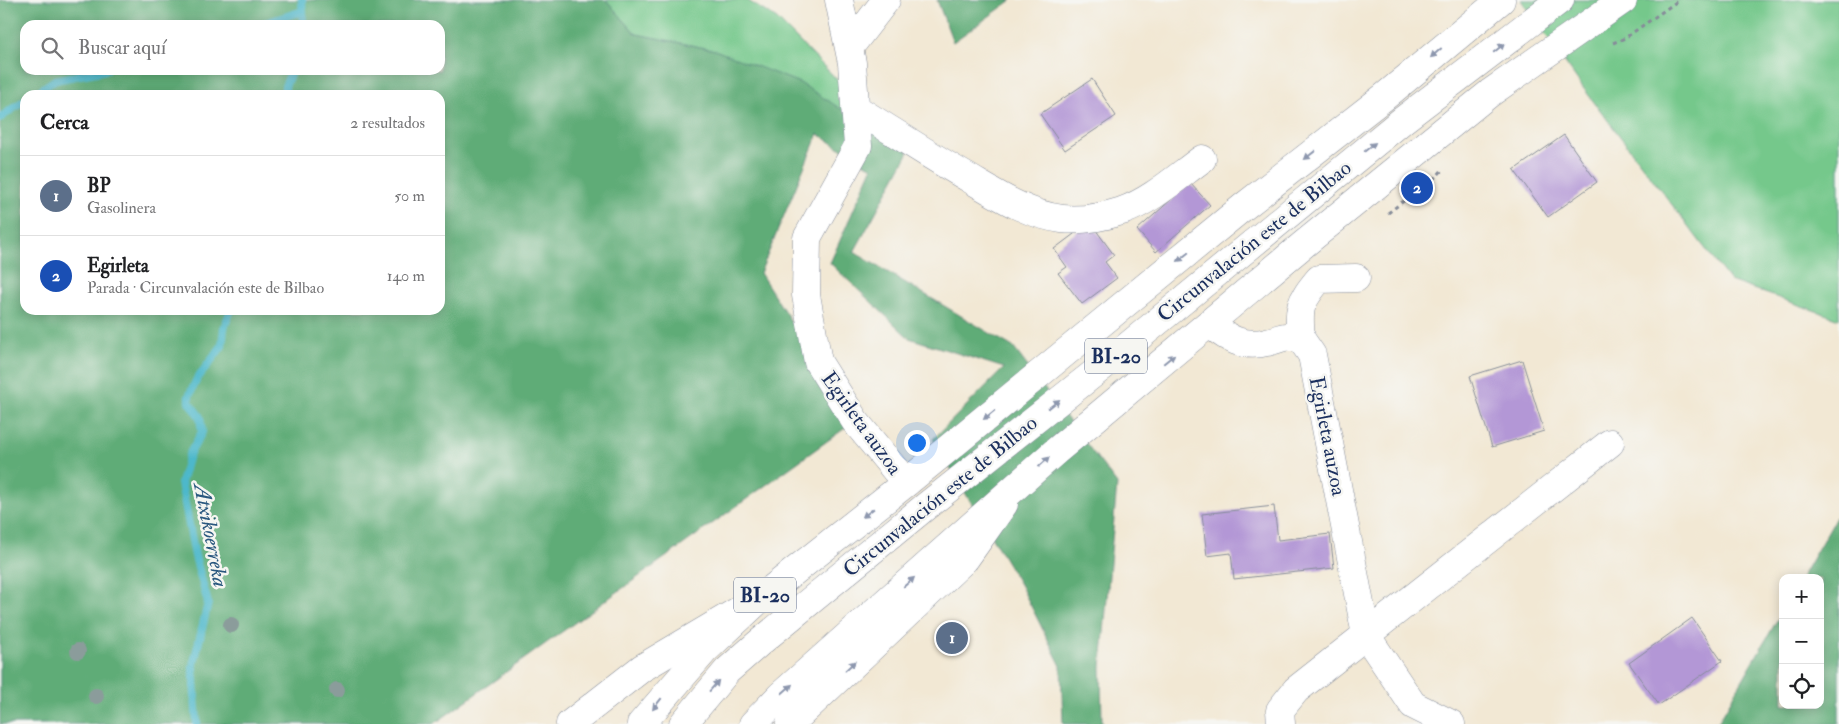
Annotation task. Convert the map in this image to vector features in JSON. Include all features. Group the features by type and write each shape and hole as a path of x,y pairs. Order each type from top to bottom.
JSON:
{"main road":[{"name":"Egirleta auzoa","path":"838,0 849,48 858,146 808,238 806,295 818,362 855,420 906,483"},
{"path":"849,48 886,0"},
{"name":"Circunvalación este de Bilbao","path":"641,724 704,651 763,596 906,483 1501,0"},
{"name":"Circunvalación este de Bilbao","path":"683,724 728,671 759,643 925,506 1112,359 1402,120 1560,0"},
{"path":"753,724 781,695 1056,451 1304,244 1490,93 1623,0"},
{"path":"855,108 935,159 1000,197 1040,215 1063,219 1092,218 1124,210 1159,190 1202,159"},
{"path":"1210,324 1224,337 1239,343 1254,344 1268,342 1285,335 1301,339 1298,312 1307,294 1319,279 1351,268"},
{"name":"Egirleta auzoa","path":"1301,339 1312,355 1366,634 1413,706 1451,724"},
{"path":"1280,724 1280,710 1296,690 1610,443"},
{"path":"790,724 965,559 1016,487"},
{"path":"570,724 642,668 763,596"}],"path":[{"path":"1664,10 1679,0"}],"green space":[{"path":"0,0 606,0 636,34 715,50 800,83 909,152 854,252 1013,347 1117,484 1101,667 1102,724 1063,724 1061,666 1021,586 933,439 1004,368 909,338 830,263 872,168 818,134 760,273 855,421 434,724 0,724"},
{"path":"606,0 747,0 777,19 909,152 715,50 636,34"},
{"path":"937,0 1012,0 953,42"},
{"path":"1521,0 1839,0 1839,319 1730,281 1581,85"},
{"path":"1839,512 1839,724 1717,724 1779,617 1779,709 1824,709 1824,574 1803,574"}],"building":[{"path":"1092,79 1116,116 1065,150 1040,114"},
{"path":"1564,135 1597,182 1548,217 1514,170"},
{"path":"1190,183 1210,205 1156,252 1137,230"},
{"path":"1090,222 1114,255 1105,262 1117,278 1082,304 1058,273 1067,267 1054,249"},
{"path":"1522,360 1544,431 1492,447 1470,376"},
{"path":"1274,506 1278,540 1330,534 1334,568 1234,579 1231,553 1207,556 1202,514"},
{"path":"1692,618 1722,661 1659,705 1629,663"}],"waterway":[{"name":"Atxikoerreka","path":"302,0 303,20"},
{"path":"275,20 303,11"},
{"path":"40,90 55,80 80,75"},
{"name":"Atxikoerreka","path":"285,90 290,75"},
{"path":"0,118 20,104"},
{"name":"Atxikoerreka","path":"197,724 193,667 208,603 195,556 181,483 189,455 202,432 200,417 189,402 189,396 197,379 222,346 224,328 229,315"}],"place":[{"name":"Egirleta","path":"1417,188"},
{"name":"BP","path":"952,638"}]}
